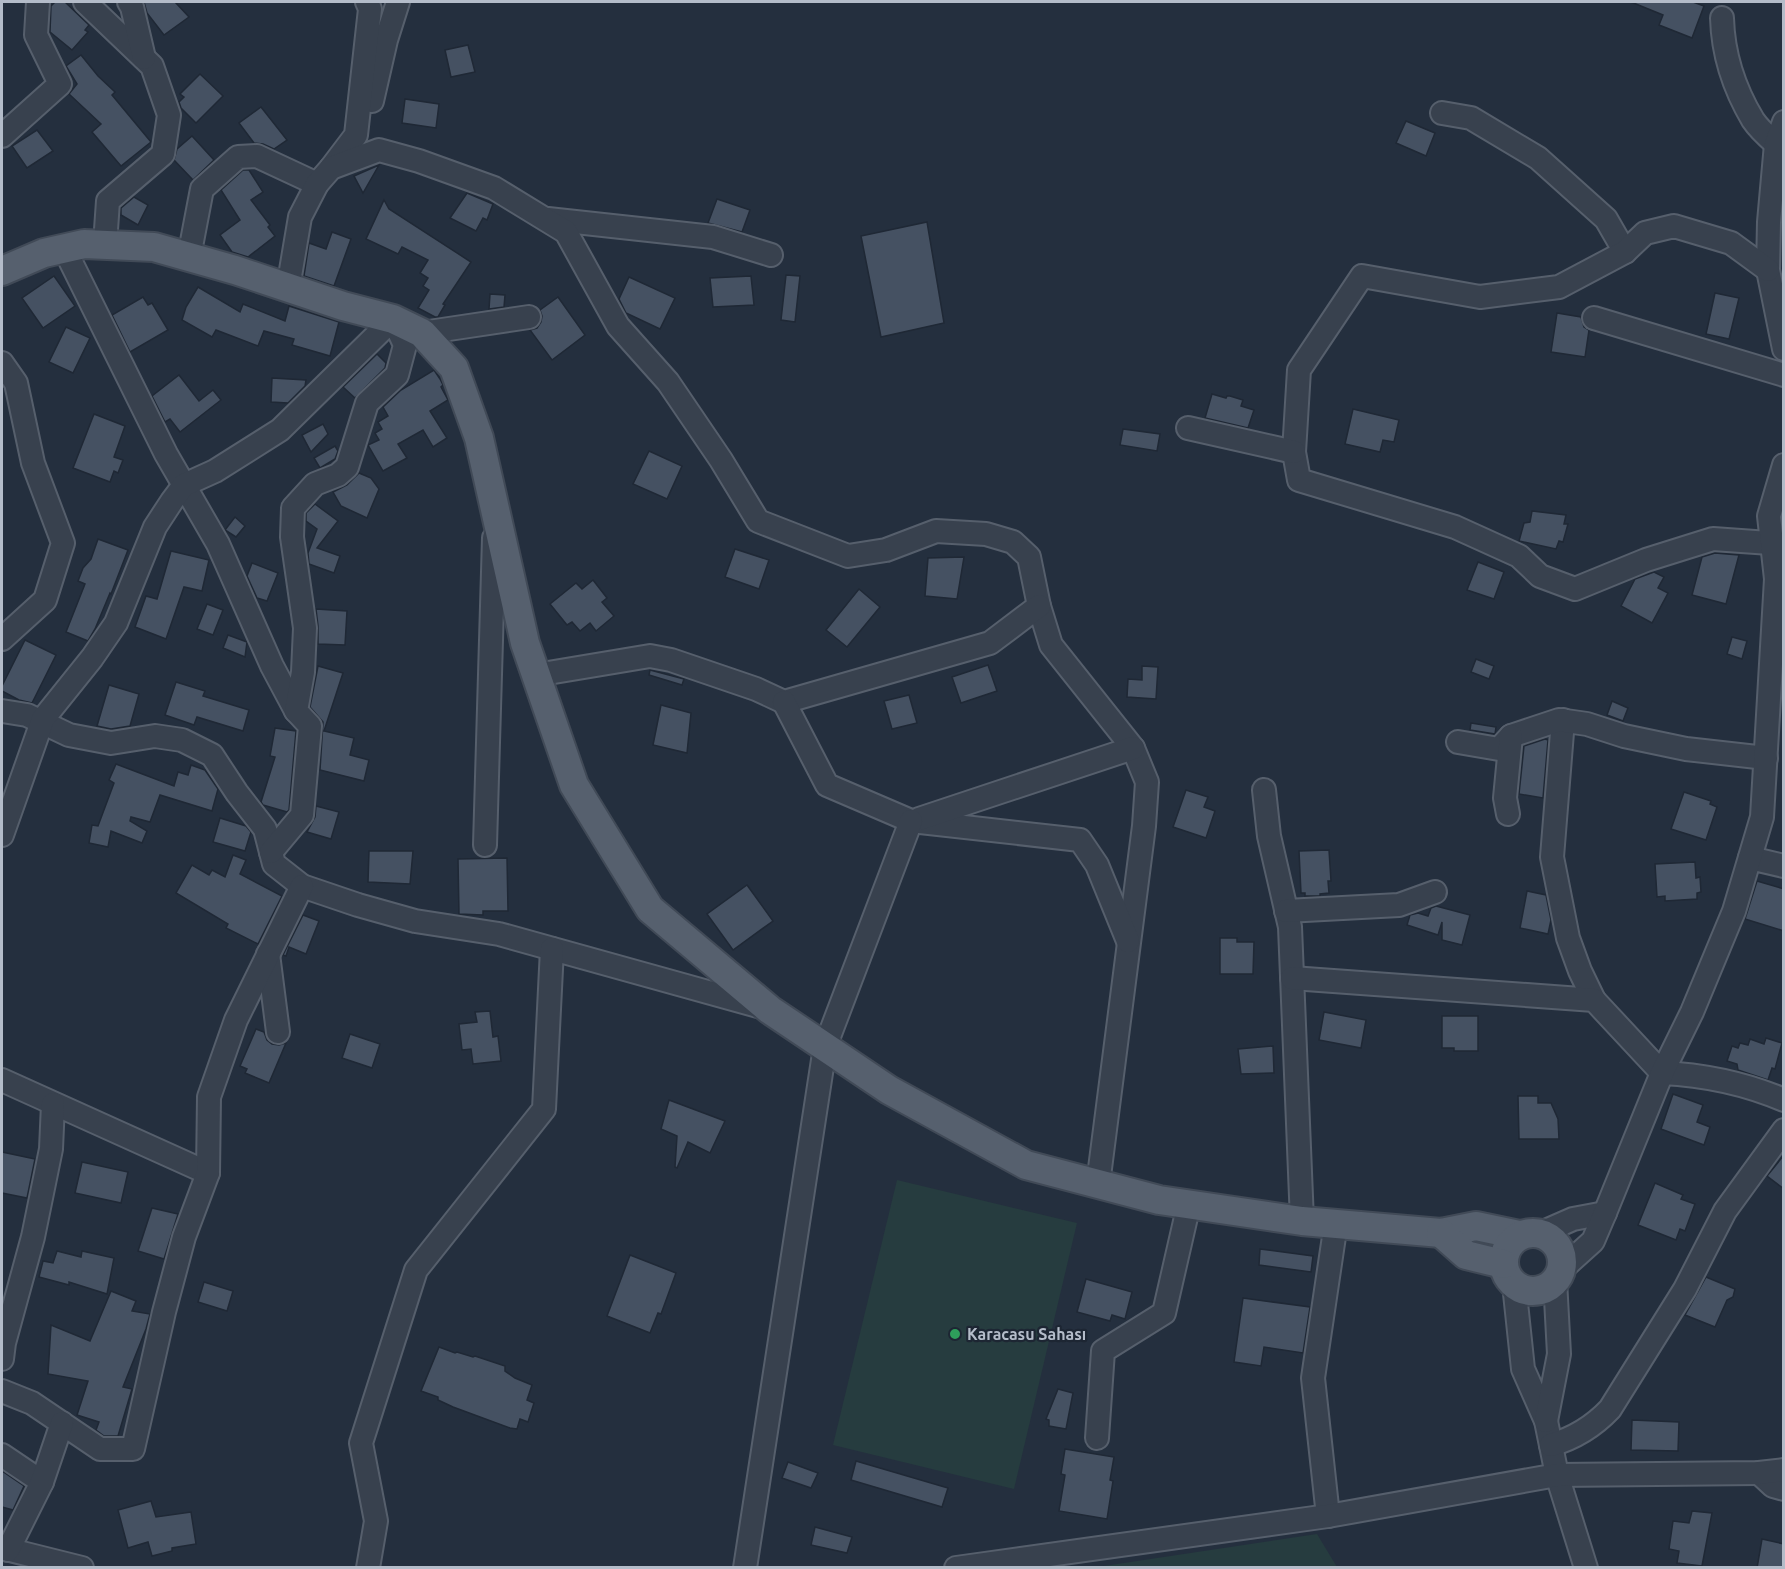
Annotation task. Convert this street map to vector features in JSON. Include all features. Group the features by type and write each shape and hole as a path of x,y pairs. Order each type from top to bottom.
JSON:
{"main road":[{"path":"2,271 44,253 84,244 154,247 343,306 393,319 422,333 454,368 480,438 525,643 574,784 650,909 770,1010 889,1090 1026,1165 1159,1200 1302,1221 1441,1233 1476,1226 1530,1234 1551,1239 1559,1248 1562,1259 1558,1275 1546,1288 1535,1291 1524,1290 1508,1274 1466,1255 1441,1233"},
{"path":"1508,1274 1504,1253 1510,1243 1530,1234"}],"street":[{"path":"2,136 60,84 36,34 38,2"},
{"path":"85,2 152,66 169,115 163,154 108,201 105,244"},
{"path":"129,2 144,58"},
{"path":"356,135 370,9 367,2"},
{"path":"288,288 300,217 324,176 356,135 370,107 386,40 398,2"},
{"path":"1722,18 1722,40 1734,83 1754,122 1776,144"},
{"path":"1442,113 1471,118 1539,158 1606,219 1625,252"},
{"path":"1784,122 1776,144 1769,222 1768,270 1784,350"},
{"path":"189,257 202,189 238,157 258,156 324,176 379,150 419,161 494,188 566,232 618,326 668,382 759,521 848,556 886,550 936,531 986,534 1013,542 1029,557 1039,606 1051,645 1133,748 1147,782 1144,826 1098,1184"},
{"path":"544,218 713,237 771,255"},
{"path":"1768,270 1731,243 1674,226 1645,233 1625,252 1559,287 1480,297 1362,276 1299,370 1294,452 1299,480 1455,527 1519,556 1540,576 1575,589 1646,560 1713,539 1778,543"},
{"path":"64,248 120,364 218,544 296,711 310,726 302,815 271,852"},
{"path":"422,333 529,317"},
{"path":"1594,318 1784,375"},
{"path":"2,835 42,722 92,658 116,622 155,526 184,485 215,471 280,430 393,319 405,345 397,375 367,403 347,468 338,475 315,484 293,508 292,537 305,628 303,672 296,711"},
{"path":"2,363 16,383 33,463 63,543 45,600 2,639"},
{"path":"1188,428 1294,452"},
{"path":"1546,1421 1559,1354 1558,1275 1593,1241 1662,1073 1692,1012 1734,911 1762,817 1766,758 1775,734 1779,622 1776,579 1778,543 1769,516 1784,465"},
{"path":"485,845 495,513"},
{"path":"784,702 990,643 1039,606"},
{"path":"536,675 650,656 671,660 756,689 784,702 827,785 911,821 1080,840 1097,865 1129,943"},
{"path":"2,711 27,715 69,735 111,743 155,736 182,740 212,755 265,830 274,864 302,885 358,905 415,921 499,934 770,1010"},
{"path":"1458,742 1498,749 1511,736 1563,720 1686,748 1766,758"},
{"path":"1563,720 1552,856 1568,938 1594,1000 1662,1073 1732,1082 1758,1089 1784,1100"},
{"path":"1508,814 1505,798 1511,736"},
{"path":"911,821 1133,748"},
{"path":"1264,790 1269,836 1290,927 1302,1221"},
{"path":"745,1568 825,1047 911,821"},
{"path":"1750,858 1784,867"},
{"path":"2,1390 32,1403 100,1449 133,1449 164,1312 184,1237 208,1173 209,1097 236,1020 302,885"},
{"path":"1286,911 1399,906 1435,892"},
{"path":"368,1568 376,1521 361,1443 416,1270 544,1109 552,949"},
{"path":"268,954 278,1032"},
{"path":"1292,978 1594,1000"},
{"path":"2,1080 208,1173"},
{"path":"2,1359 4,1343 38,1215 51,1149 53,1104"},
{"path":"1551,1445 1576,1436 1610,1409 1685,1289 1725,1211 1784,1130"},
{"path":"1096,1438 1103,1351 1164,1312 1189,1204"},
{"path":"1530,1234 1573,1220 1605,1213"},
{"path":"1328,1516 1313,1378 1336,1223"},
{"path":"1508,1274 1523,1369 1546,1421 1557,1475 1586,1568"},
{"path":"63,1423 42,1482 5,1549 82,1568"},
{"path":"2,1455 42,1482"},
{"path":"956,1568 1328,1516 1557,1475 1759,1473 1784,1470"},
{"path":"1759,1473 1773,1486 1784,1489"}],"green space":[{"name":"Karacasu Sahası","path":"897,1180 1077,1223 1014,1489 833,1445"},
{"path":"1317,1534 1337,1567 1097,1567"}],"building":[{"path":"55,2 65,2 89,25 85,30 88,32 72,50 50,32 51,6"},
{"path":"144,2 175,2 189,17 164,35 147,13"},
{"path":"1631,2 1693,2 1704,6 1692,38 1659,25 1663,15"},
{"path":"468,45 475,72 451,77 445,50"},
{"path":"81,55 115,92 112,95 151,142 121,166 92,132 101,124 69,94 77,84 66,66"},
{"path":"200,74 223,96 196,123 181,108 179,102 184,97 180,94"},
{"path":"405,99 439,104 436,128 402,123"},
{"path":"261,107 287,140 274,149 254,143 239,123"},
{"path":"1406,121 1435,133 1426,156 1396,143"},
{"path":"37,130 53,151 27,168 12,146"},
{"path":"192,136 214,160 193,180 174,160 177,149"},
{"path":"379,165 363,193 354,176"},
{"path":"243,170 249,170 263,192 251,200 270,225 268,227 275,236 248,257 232,252 220,235 240,220 221,190"},
{"path":"467,193 493,204 487,220 483,218 476,231 450,218"},
{"path":"134,197 148,205 138,225 121,215 121,208"},
{"path":"717,199 750,210 742,232 708,223"},
{"path":"384,200 389,209 471,262 443,304 445,305 438,317 418,308 429,290 423,286 428,278 420,273 428,260 402,247 398,254 366,239"},
{"path":"927,222 944,323 881,337 861,236"},
{"path":"332,232 351,239 334,286 304,276 309,243 326,249"},
{"path":"786,275 800,276 795,322 781,320"},
{"path":"54,276 75,306 43,328 22,298"},
{"path":"751,276 754,305 713,307 710,278"},
{"path":"629,277 675,298 660,329 626,313 619,299"},
{"path":"198,287 240,312 243,304 285,321 289,306 339,322 330,356 292,345 294,339 264,331 258,346 216,330 212,337 182,320 186,307"},
{"path":"1715,293 1739,298 1729,339 1706,334"},
{"path":"490,294 505,295 504,307 489,309"},
{"path":"143,297 148,305 152,303 168,330 130,352 112,315"},
{"path":"558,297 585,335 552,360 530,330 537,328 541,322 540,310"},
{"path":"1557,313 1581,317 1584,327 1589,330 1585,357 1551,352"},
{"path":"66,327 90,338 73,373 49,362"},
{"path":"377,354 386,363 385,368 355,398 343,387"},
{"path":"434,370 443,385 441,387 448,400 430,411 447,438 433,447 423,430 398,444 407,458 383,471 368,445 379,440 375,433 382,429 378,422 388,416 383,407 401,390"},
{"path":"179,375 199,401 213,390 221,400 180,432 170,419 165,422 152,396"},
{"path":"272,378 306,380 305,386 288,403 271,402"},
{"path":"1212,394 1243,400 1241,406 1254,410 1248,428 1205,418"},
{"path":"1353,409 1399,420 1394,442 1383,440 1380,452 1345,444"},
{"path":"94,414 125,426 114,457 123,460 118,473 114,471 110,482 73,468"},
{"path":"323,424 328,434 311,452 302,435"},
{"path":"1123,429 1160,434 1157,451 1120,445"},
{"path":"335,446 338,451 335,459 320,468 314,458"},
{"path":"649,451 682,466 667,499 633,484"},
{"path":"359,473 371,478 379,489 367,518 341,506 333,492 347,485"},
{"path":"315,504 338,521 317,548 340,556 334,573 309,564 308,553 317,529 306,521 306,513"},
{"path":"1532,511 1566,515 1564,524 1568,524 1563,542 1559,541 1556,549 1519,541 1524,523 1530,522"},
{"path":"235,517 245,526 236,537 225,530"},
{"path":"98,539 128,550 111,594 88,641 66,632 85,584 78,581 83,568 91,559"},
{"path":"735,549 769,560 759,589 725,577"},
{"path":"171,551 209,560 202,591 184,587 166,639 135,627 146,596 157,599"},
{"path":"1715,553 1739,555 1726,604 1692,595 1702,557"},
{"path":"964,557 957,599 925,596 928,558"},
{"path":"1478,562 1504,572 1494,599 1467,590"},
{"path":"252,563 278,573 267,601 257,598 247,576"},
{"path":"1654,572 1664,577 1658,588 1668,593 1652,623 1621,606 1635,579"},
{"path":"593,580 607,598 602,602 614,616 596,631 590,623 580,631 572,622 567,625 550,604 576,583 582,589"},
{"path":"859,589 880,607 847,647 826,630"},
{"path":"207,604 223,610 213,635 197,629"},
{"path":"316,609 347,611 345,645 318,644"},
{"path":"228,635 247,642 245,657 223,648"},
{"path":"1732,637 1747,641 1742,659 1727,654"},
{"path":"25,640 56,655 32,703 19,700 2,691 2,686"},
{"path":"1476,659 1494,666 1489,679 1471,672"},
{"path":"988,665 997,691 961,703 952,677"},
{"path":"318,666 343,673 324,731 354,738 350,755 369,760 364,781 320,770 323,722 310,707"},
{"path":"1142,666 1158,667 1156,699 1127,697 1128,679 1142,680"},
{"path":"650,670 684,679 682,685 649,675"},
{"path":"176,682 205,691 203,696 249,710 243,731 197,717 194,725 165,715"},
{"path":"109,685 139,694 130,726 111,729 97,726"},
{"path":"909,695 917,723 892,729 884,701"},
{"path":"1612,701 1628,708 1623,721 1607,715"},
{"path":"661,705 691,713 687,753 653,745"},
{"path":"1471,723 1496,727 1495,734 1470,730"},
{"path":"275,728 296,731 287,812 263,805 261,802 275,757 270,756"},
{"path":"1548,740 1543,798 1519,794 1524,746"},
{"path":"116,764 174,786 178,772 188,775 191,765 205,770 218,789 212,811 160,795 150,822 131,817 130,821 147,831 142,843 111,831 108,847 89,843 92,825 98,826 114,783 109,780"},
{"path":"1186,790 1208,797 1204,807 1215,811 1206,838 1173,827"},
{"path":"1684,792 1711,801 1710,804 1717,807 1706,840 1671,829"},
{"path":"316,806 339,812 331,839 307,832 315,817"},
{"path":"220,818 246,826 251,832 245,851 213,842"},
{"path":"1329,850 1331,881 1328,881 1329,893 1320,894 1320,896 1305,896 1305,893 1301,893 1299,851"},
{"path":"369,851 413,851 410,884 368,882"},
{"path":"233,855 246,860 240,874 282,896 258,944 226,928 228,924 176,893 192,865 209,875 212,870 225,877"},
{"path":"507,858 508,911 483,911 483,915 459,914 458,859"},
{"path":"1695,862 1696,878 1700,877 1701,892 1697,893 1697,899 1665,901 1665,896 1657,897 1655,864"},
{"path":"1757,881 1784,889 1784,931 1745,919"},
{"path":"747,885 773,921 733,950 707,914"},
{"path":"1527,891 1546,895 1551,920 1548,934 1520,928"},
{"path":"1436,906 1470,915 1462,945 1442,940 1442,922 1438,935 1407,925 1410,915 1418,913 1428,916 1431,908"},
{"path":"303,915 319,921 306,954 289,947 286,956 283,955"},
{"path":"1220,938 1237,938 1237,942 1254,942 1253,974 1220,974"},
{"path":"490,1011 493,1037 498,1036 501,1061 473,1064 471,1049 462,1050 459,1024 477,1022 475,1012"},
{"path":"1324,1012 1366,1020 1361,1048 1319,1040"},
{"path":"1442,1016 1478,1016 1478,1051 1454,1051 1454,1048 1442,1048"},
{"path":"256,1029 264,1032 267,1040 272,1044 286,1043 269,1083 245,1073 247,1069 240,1066"},
{"path":"350,1034 380,1044 372,1068 342,1058"},
{"path":"1766,1038 1782,1043 1775,1069 1772,1068 1768,1080 1738,1070 1737,1064 1727,1061 1732,1046 1738,1048 1740,1043 1748,1045 1750,1039 1764,1044"},
{"path":"1273,1046 1274,1073 1241,1074 1238,1049"},
{"path":"1673,1094 1703,1105 1697,1122 1710,1127 1704,1145 1661,1129"},
{"path":"1518,1096 1538,1096 1538,1103 1551,1103 1558,1119 1559,1139 1519,1139"},
{"path":"669,1100 725,1121 710,1153 688,1142 677,1168 675,1167 677,1136 661,1129"},
{"path":"2,1152 35,1159 27,1198 2,1193"},
{"path":"1784,1155 1784,1189 1767,1176"},
{"path":"82,1162 128,1172 121,1203 75,1193"},
{"path":"1655,1183 1683,1195 1681,1199 1695,1204 1685,1231 1680,1229 1676,1240 1638,1225"},
{"path":"152,1208 178,1214 164,1259 138,1251"},
{"path":"1260,1249 1313,1256 1311,1272 1259,1265"},
{"path":"57,1251 81,1257 82,1251 114,1258 107,1294 69,1282 69,1285 39,1277 43,1261 53,1263"},
{"path":"630,1255 676,1273 661,1314 658,1313 650,1333 607,1316"},
{"path":"1706,1277 1735,1289 1733,1297 1727,1300 1715,1327 1685,1315"},
{"path":"1086,1279 1132,1292 1125,1319 1112,1315 1110,1321 1077,1312"},
{"path":"204,1282 233,1291 227,1311 198,1302"},
{"path":"111,1291 136,1301 132,1311 150,1314 123,1387 132,1389 118,1436 104,1436 96,1430 99,1422 77,1415 88,1381 48,1374 51,1325 90,1341"},
{"path":"1243,1298 1310,1307 1303,1353 1264,1347 1261,1366 1234,1362"},
{"path":"439,1347 505,1366 505,1371 532,1385 527,1400 534,1403 528,1422 520,1419 517,1429 510,1428 453,1407 438,1400 438,1397 421,1391"},
{"path":"1058,1389 1073,1393 1066,1429 1049,1426 1049,1420 1046,1419"},
{"path":"1632,1420 1679,1422 1678,1451 1631,1450"},
{"path":"1065,1449 1114,1457 1107,1519 1059,1511 1065,1475 1061,1474"},
{"path":"856,1461 948,1488 942,1507 851,1480"},
{"path":"788,1462 818,1473 811,1488 782,1478"},
{"path":"2,1471 24,1486 13,1510 2,1507"},
{"path":"151,1501 156,1517 191,1512 196,1544 172,1548 172,1551 152,1556 148,1542 128,1548 118,1510"},
{"path":"1692,1511 1712,1513 1702,1566 1677,1563 1679,1551 1669,1549 1673,1521 1689,1523"},
{"path":"815,1527 852,1537 847,1553 811,1545"},
{"path":"1762,1539 1784,1544 1784,1568 1757,1568"}],"place":[{"name":"Karacasu Sahası","path":"955,1334"}]}
